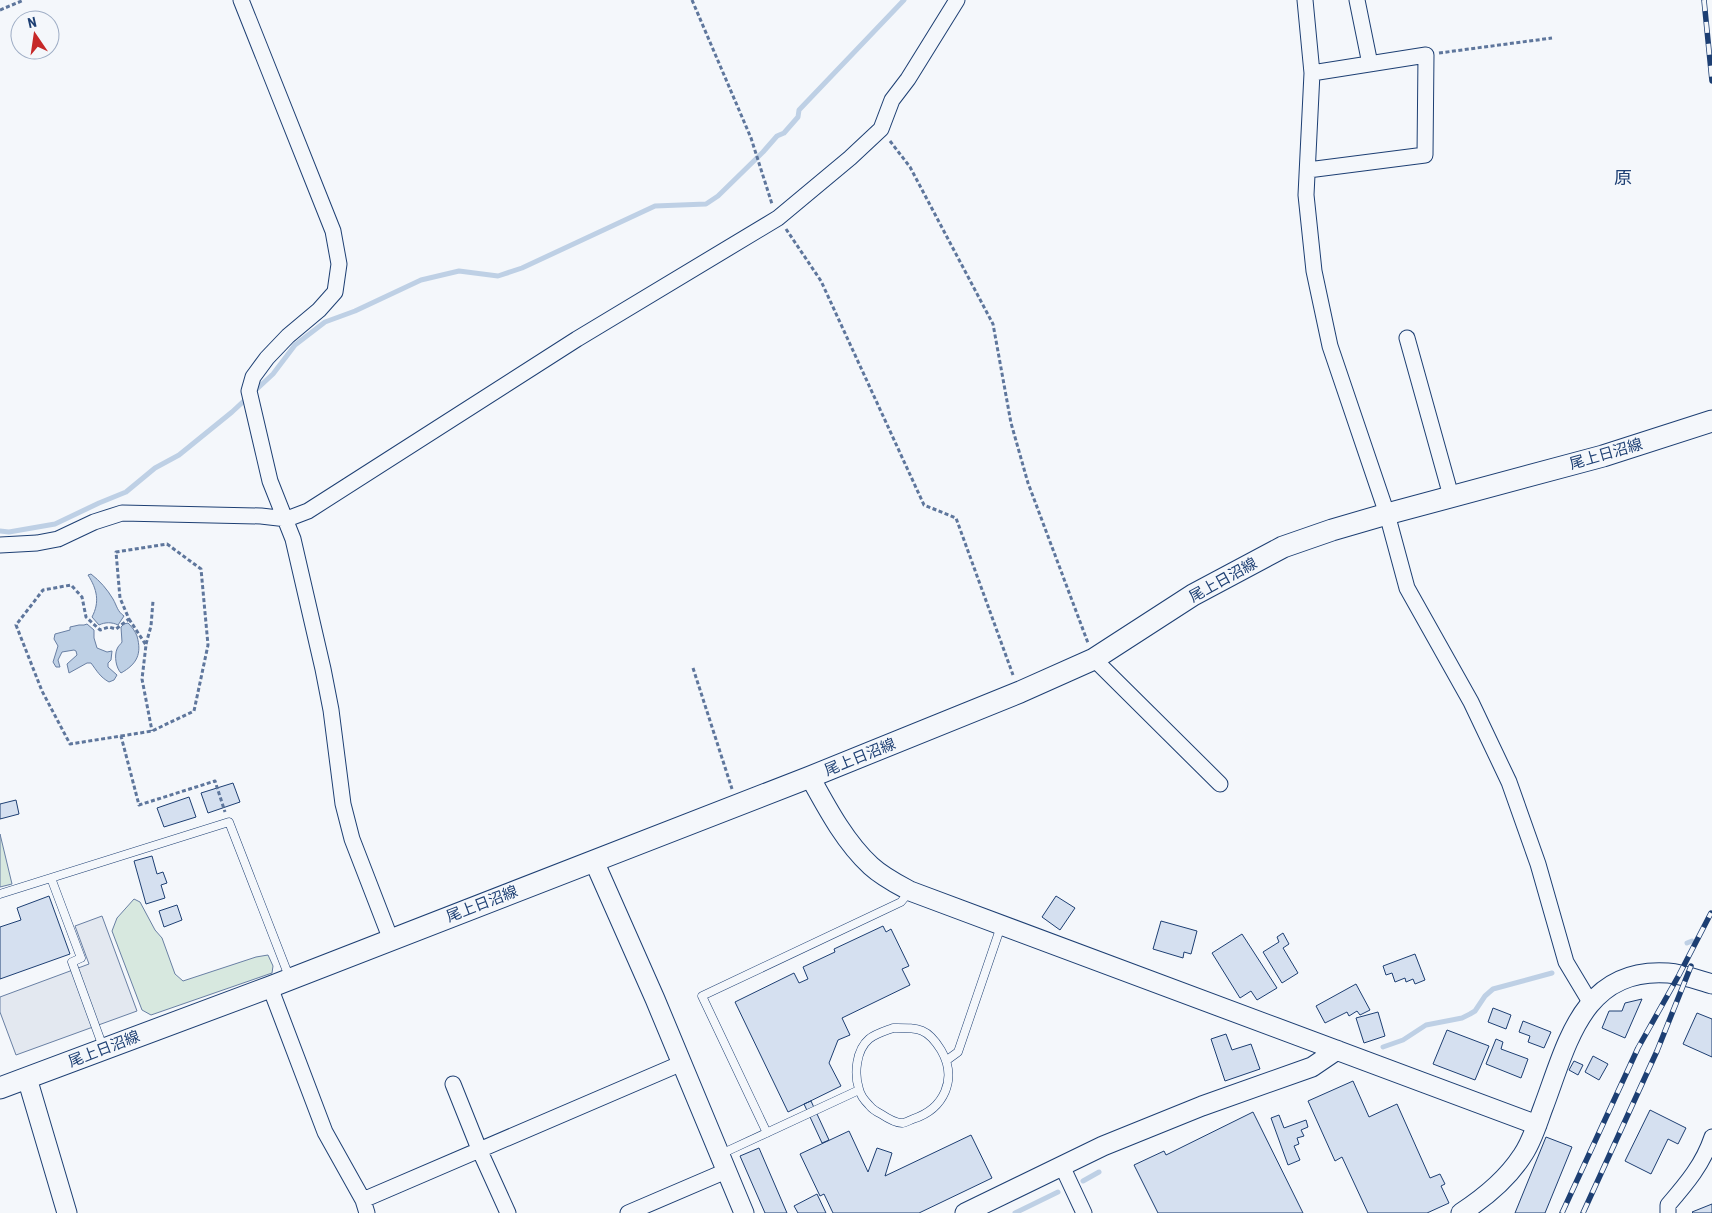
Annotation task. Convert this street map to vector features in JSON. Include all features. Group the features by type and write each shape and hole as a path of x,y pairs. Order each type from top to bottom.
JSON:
{"main road":[{"name":"尾上日沼線","path":"0,1088 270,987 810,777 1020,692 1094,659 1193,595 1283,547 1332,530 1451,496 1603,456 1712,421"}],"street":[{"path":"241,0 333,231 339,264 335,292 319,310 288,336 267,358 253,377 249,390 270,481 293,539 331,710 343,804 352,839 390,940"},
{"path":"0,545 37,543 58,538 94,522 122,513 252,516 286,519 308,511 576,339 778,218 844,164 880,129 892,100 908,79 957,0"},
{"path":"1304,0 1312,73 1306,195 1314,271 1330,346 1388,514 1406,588 1471,702 1509,782 1538,864 1566,962 1590,1002"},
{"path":"1357,0 1370,64"},
{"path":"1308,170 1425,155 1426,55 1312,73"},
{"path":"1407,338 1451,496"},
{"path":"1094,659 1220,784"},
{"path":"810,777 834,818 871,866 889,880 910,891 1537,1125"},
{"path":"594,861 655,999 744,1213"},
{"path":"1461,1213 1491,1190 1510,1172 1523,1155 1537,1125 1578,1020 1590,1002 1607,987 1627,978 1650,973 1669,973 1712,984"},
{"path":"270,987 325,1132 365,1206 479,1149 682,1063"},
{"path":"965,1213 1103,1146 1157,1123 1312,1067 1337,1050"},
{"path":"27,1078 68,1213"},
{"path":"453,1084 479,1149 508,1213"},
{"path":"1668,1213 1668,1204 1691,1178 1707,1152 1712,1136"},
{"path":"628,1213 722,1163"},
{"path":"1062,1166 1084,1213"}],"lane":[{"path":"0,894 228,822 290,979"},
{"path":"51,878 81,958 72,962 104,1048"},
{"path":"767,1133 702,996 901,902 910,891"},
{"path":"947,1060 958,1052 1001,926"},
{"path":"893,1028 912,1028 928,1032 938,1044 947,1060 948,1077 946,1092 935,1108 924,1116 902,1123 888,1119 870,1107 859,1090 856,1070 861,1047 870,1038 893,1028"},
{"path":"722,1163 767,1133 859,1090"}],"path":[{"path":"0,10 24,0"},
{"path":"692,0 751,138 778,218 821,281 924,505 956,518 1020,692"},
{"path":"1426,55 1552,38"},
{"path":"880,129 910,167 993,324 1011,423 1028,483 1094,659"},
{"path":"130,619 116,629 108,627 100,630 86,617 82,598 70,585 43,590 16,625 42,691 70,744 152,730 194,711 208,645 201,568 167,544 116,552 120,598 146,645"},
{"path":"152,730 142,679 146,645 151,626 153,601"},
{"path":"694,668 737,805"},
{"path":"121,736 140,805 215,781 228,822"}],"shaded area":[{"path":"0,834 12,884 0,887"},
{"path":"134,899 140,902 155,930 162,938 175,974 183,981 256,957 268,955 273,966 272,973 151,1015 142,1010 112,931 117,918"},
{"path":"102,916 137,1011 16,1055 0,1012 0,997 89,964 75,926"}],"water":[{"path":"91,574 106,589 118,610 124,616 118,625 104,623 99,625 92,617 97,601 94,585 88,575"},
{"path":"128,623 137,636 139,648 137,658 131,666 121,673 117,665 116,655 117,648 122,642 121,627"},
{"path":"87,624 94,630 97,648 107,652 112,651 108,667 117,675 114,680 109,682 106,680 91,663 87,663 69,673 67,664 77,655 74,650 62,652 58,660 60,667 56,667 53,662 58,646 54,639 55,634 70,630 70,627"}],"building":[{"path":"233,783 240,802 208,813 201,793"},
{"path":"189,797 196,817 164,827 157,808"},
{"path":"16,800 19,814 0,819 0,804"},
{"path":"152,856 157,874 163,872 167,883 161,885 165,898 146,904 134,861"},
{"path":"49,896 70,954 0,979 0,927 21,920 17,908"},
{"path":"1056,896 1075,908 1060,930 1042,917"},
{"path":"177,905 182,920 164,927 159,911"},
{"path":"1161,921 1197,931 1191,954 1184,952 1183,958 1153,949"},
{"path":"883,926 886,932 891,929 909,966 902,969 910,985 842,1018 850,1035 838,1040 829,1063 841,1086 788,1112 735,1002 794,973 799,983 808,979 803,967 835,952 834,949"},
{"path":"1283,933 1289,944 1283,948 1298,973 1282,983 1263,952 1279,942 1277,937"},
{"path":"1242,934 1277,988 1257,1000 1251,991 1240,998 1212,953"},
{"path":"1415,954 1425,980 1415,984 1413,979 1406,982 1405,978 1395,982 1392,973 1386,975 1383,966"},
{"path":"1356,984 1370,1010 1360,1015 1357,1011 1349,1016 1347,1012 1325,1023 1316,1006"},
{"path":"1642,999 1625,1038 1602,1028 1609,1011 1622,1011 1625,1003"},
{"path":"1493,1008 1511,1015 1506,1029 1488,1022"},
{"path":"1378,1012 1385,1036 1364,1043 1356,1018"},
{"path":"1697,1013 1712,1019 1712,1057 1683,1044"},
{"path":"1523,1021 1551,1032 1544,1048 1528,1042 1530,1036 1519,1032"},
{"path":"1447,1030 1489,1046 1475,1080 1433,1064"},
{"path":"1226,1034 1232,1050 1251,1044 1260,1069 1225,1081 1211,1039"},
{"path":"1496,1039 1503,1042 1501,1049 1528,1059 1521,1078 1486,1064"},
{"path":"1593,1056 1608,1064 1599,1080 1585,1072"},
{"path":"1574,1061 1583,1065 1578,1075 1569,1070"},
{"path":"1353,1081 1369,1117 1397,1104 1430,1178 1440,1174 1445,1184 1441,1186 1449,1203 1427,1213 1368,1213 1342,1157 1335,1161 1308,1101"},
{"path":"811,1101 829,1140 822,1143 804,1104"},
{"path":"1650,1110 1686,1128 1678,1144 1668,1139 1651,1174 1625,1161"},
{"path":"1253,1112 1303,1213 1158,1213 1134,1165 1164,1151 1166,1155"},
{"path":"1279,1115 1284,1128 1306,1120 1308,1127 1301,1130 1304,1136 1297,1138 1299,1144 1294,1146 1300,1160 1288,1165 1271,1118"},
{"path":"849,1131 868,1172 877,1148 892,1153 885,1176 971,1135 992,1178 919,1213 833,1213 824,1194 820,1196 800,1154"},
{"path":"1546,1137 1572,1147 1545,1213 1515,1213"},
{"path":"759,1148 787,1213 765,1213 740,1156"},
{"path":"817,1194 826,1213 798,1213 794,1206"},
{"path":"1712,1204 1712,1213 1692,1212"}],"waterway":[{"path":"0,531 9,532 55,524 126,492 155,468 179,455 232,412 273,374 295,345 325,322 355,311 421,280 459,271 498,276 522,268 655,206 706,204 718,196 777,136 784,133 798,117 799,110 904,0"},
{"path":"1687,943 1692,941"},
{"path":"1383,1047 1403,1040 1426,1025 1462,1018 1470,1014 1475,1011 1485,996 1493,989 1552,973"},
{"path":"1083,1181 1099,1172"},
{"path":"1015,1213 1058,1192"}],"railway":[{"path":"1704,0 1712,81"},
{"path":"1562,1213 1638,1048 1711,913"},
{"path":"1583,1213 1657,1051 1691,966"}],"district":[{"name":"原","path":"1623,178"}]}
